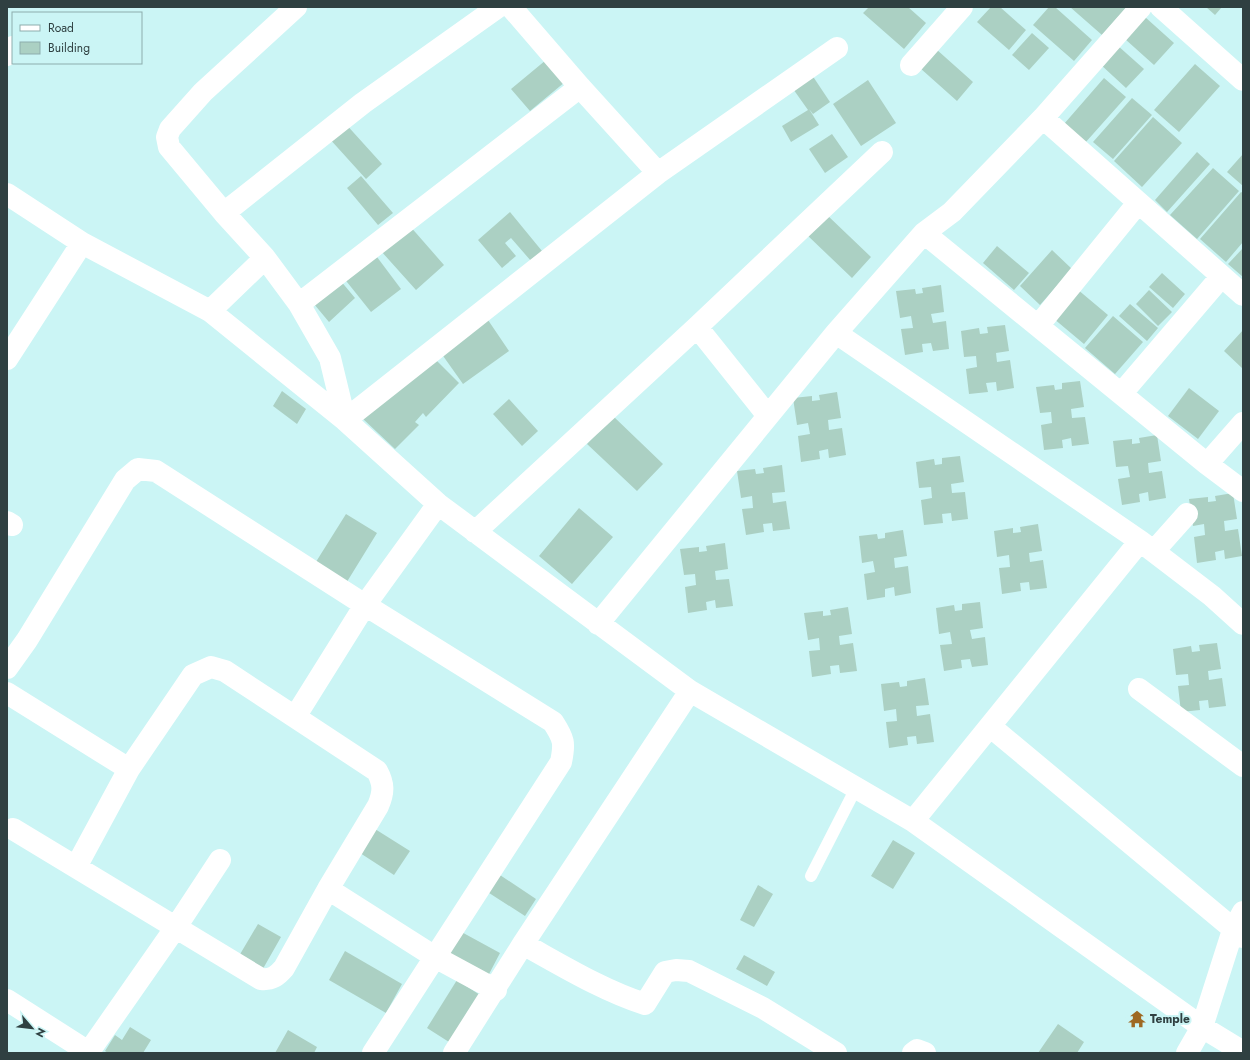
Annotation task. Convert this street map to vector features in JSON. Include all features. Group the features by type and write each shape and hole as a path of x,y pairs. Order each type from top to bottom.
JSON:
{"street":[{"path":"296,7 203,92 170,129 167,137 169,147 265,258 299,304 330,358 345,420"},
{"path":"224,212 363,103 498,7"},
{"path":"511,7 580,87 658,173"},
{"path":"911,65 962,7"},
{"path":"598,624 836,333 924,233 952,212 1043,118 1141,7"},
{"path":"1163,8 1243,80"},
{"path":"345,420 658,173 837,48"},
{"path":"299,304 580,87"},
{"path":"1043,118 1243,295"},
{"path":"475,532 697,327 882,152"},
{"path":"7,194 82,243 210,311 345,420 438,504 690,691 914,821 1202,1027 1243,1052"},
{"path":"1038,326 1138,203"},
{"path":"924,233 1207,464 1243,491"},
{"path":"7,360 82,243"},
{"path":"210,311 265,258"},
{"path":"1121,394 1221,277"},
{"path":"697,327 768,416"},
{"path":"836,333 1147,546 1212,596 1243,624"},
{"path":"1207,464 1243,423"},
{"path":"7,668 27,640 125,480 138,469 156,471 365,605 553,722 560,733 564,746 561,762 373,1053"},
{"path":"295,717 365,605 438,504"},
{"path":"914,821 991,727 1147,546 1187,514"},
{"path":"13,829 76,868 261,979 269,980 278,975 284,968 328,889 378,806 383,793 382,780 377,771 225,671 211,667 193,675 129,769 76,868"},
{"path":"1139,688 1243,766"},
{"path":"454,1053 496,990 523,944 690,691"},
{"path":"7,693 129,769"},
{"path":"991,727 1240,926 1202,1027 1187,1053"},
{"path":"7,1000 89,1053 176,927 220,860"},
{"path":"328,889 435,957 496,990"},
{"path":"523,944 586,979 625,997 645,1004 665,972 676,970 689,971 763,1008 836,1053"},
{"path":"913,1053 918,1050 925,1053"}],"lane":[{"path":"811,876 856,788"}],"building":[{"path":"869,7 908,7 926,23 904,49 863,13"},
{"path":"991,7 1000,7 1026,30 1009,50 977,22"},
{"path":"1049,7 1055,7 1092,40 1074,61 1033,25"},
{"path":"1070,7 1125,7 1126,8 1102,35"},
{"path":"1206,7 1222,7 1215,15"},
{"path":"1145,17 1174,43 1154,65 1125,39"},
{"path":"1032,33 1049,48 1029,70 1012,55"},
{"path":"1117,45 1144,69 1126,88 1100,64"},
{"path":"936,49 973,82 957,101 920,68"},
{"path":"546,60 565,82 530,111 511,89"},
{"path":"1195,64 1220,86 1179,132 1154,110"},
{"path":"810,72 830,102 813,114 809,109 819,125 791,142 782,126 808,110 791,86"},
{"path":"1104,78 1126,97 1085,143 1064,124"},
{"path":"868,80 896,123 861,146 833,104"},
{"path":"1132,98 1152,115 1113,159 1093,142"},
{"path":"1153,117 1182,143 1142,187 1114,161"},
{"path":"344,122 382,164 366,179 328,137"},
{"path":"832,134 848,157 825,173 809,149"},
{"path":"1197,152 1210,164 1167,212 1155,200"},
{"path":"1243,154 1243,186 1227,172"},
{"path":"1213,168 1239,191 1197,239 1170,215"},
{"path":"361,176 393,213 378,225 347,188"},
{"path":"1241,192 1243,193 1243,242 1226,262 1200,239"},
{"path":"510,212 542,251 531,261 511,238 505,243 516,256 502,268 478,240"},
{"path":"826,214 871,257 852,278 806,234"},
{"path":"409,225 444,265 416,290 381,251"},
{"path":"997,246 1029,273 1014,290 983,263"},
{"path":"1243,248 1243,277 1228,264"},
{"path":"1052,250 1072,269 1040,305 1020,286"},
{"path":"374,253 401,289 371,312 343,277"},
{"path":"1162,273 1185,294 1173,308 1149,287"},
{"path":"340,280 355,298 329,322 314,304"},
{"path":"941,285 944,312 931,314 933,323 946,321 949,349 933,351 931,343 922,344 923,352 905,355 901,329 913,328 911,316 900,318 896,291 915,289 916,294 923,293 922,288"},
{"path":"1077,289 1108,315 1084,344 1053,318"},
{"path":"1149,290 1172,312 1158,326 1136,304"},
{"path":"1130,304 1158,328 1147,341 1119,316"},
{"path":"1113,316 1143,342 1115,374 1085,348"},
{"path":"488,320 509,351 463,384 441,353"},
{"path":"1005,325 1009,351 996,353 997,362 1010,360 1014,388 997,391 996,382 986,383 988,392 969,394 966,369 977,367 976,356 964,357 961,331 979,328 980,334 988,333 987,327"},
{"path":"1243,330 1243,369 1224,351"},
{"path":"433,357 459,383 426,417 423,413 415,422 419,425 395,449 362,418"},
{"path":"1080,381 1084,407 1071,409 1072,418 1085,417 1089,444 1072,446 1071,438 1062,440 1063,448 1044,450 1041,425 1052,423 1051,412 1040,413 1036,387 1054,385 1055,390 1062,389 1062,383"},
{"path":"1189,388 1219,411 1198,439 1168,416"},
{"path":"282,391 306,409 297,424 273,406"},
{"path":"837,392 841,418 828,420 829,430 842,428 846,455 829,458 828,449 819,451 820,459 801,462 798,436 810,434 808,423 797,425 793,398 812,396 812,401 820,400 819,395"},
{"path":"509,399 538,431 522,446 493,414"},
{"path":"613,416 663,464 637,491 587,444"},
{"path":"1157,435 1161,461 1148,463 1149,473 1162,471 1166,498 1149,501 1148,492 1139,494 1140,502 1122,505 1118,479 1130,477 1128,466 1116,467 1113,441 1132,439 1132,444 1140,443 1139,438"},
{"path":"960,456 964,482 951,484 952,493 965,492 968,519 952,521 951,513 942,514 943,523 924,525 921,500 932,498 931,487 919,488 916,462 934,459 935,465 942,464 942,458"},
{"path":"782,465 785,492 772,493 773,503 786,501 790,529 773,531 772,523 763,524 764,532 746,535 742,509 753,508 752,496 741,498 737,471 755,469 756,474 764,473 763,468"},
{"path":"1233,493 1237,519 1224,521 1225,531 1238,529 1242,556 1225,559 1224,550 1215,552 1216,560 1197,563 1194,537 1205,535 1204,524 1193,526 1189,499 1208,497 1208,502 1216,501 1215,496"},
{"path":"579,508 613,537 572,584 539,556"},
{"path":"346,514 377,533 345,585 314,565"},
{"path":"1038,524 1042,551 1029,553 1030,562 1043,560 1047,588 1030,590 1029,582 1020,583 1021,591 1002,594 999,568 1010,567 1009,555 997,557 994,531 1013,528 1013,533 1021,532 1020,527"},
{"path":"903,530 907,556 894,558 895,568 908,566 911,593 895,596 894,587 885,589 885,597 867,600 864,574 875,572 873,561 862,563 859,536 877,534 878,539 885,538 885,533"},
{"path":"725,543 728,569 715,571 716,580 729,579 733,606 716,608 715,600 706,602 707,610 688,613 685,587 696,585 695,574 684,575 680,549 699,547 699,552 707,551 706,546"},
{"path":"980,602 983,628 970,630 972,639 985,637 988,665 972,667 970,659 961,660 962,668 944,671 940,645 952,644 950,632 939,634 936,608 954,605 955,611 962,610 962,604"},
{"path":"848,607 852,634 839,636 840,645 853,643 857,671 840,673 839,665 830,666 831,674 812,677 809,651 820,650 819,638 808,640 804,613 823,611 823,616 831,615 830,610"},
{"path":"1217,643 1221,669 1208,671 1209,680 1222,678 1226,706 1209,708 1208,700 1199,701 1200,710 1181,712 1178,686 1189,685 1188,674 1176,675 1173,649 1191,646 1192,652 1200,651 1199,645"},
{"path":"925,678 929,705 916,706 917,716 930,714 934,742 917,744 916,736 907,737 908,745 889,748 886,722 897,721 896,709 884,711 881,684 899,682 900,687 907,686 907,681"},
{"path":"375,829 410,851 394,875 360,853"},
{"path":"893,840 915,853 893,889 871,876"},
{"path":"497,873 536,899 525,916 486,891"},
{"path":"758,885 773,894 754,927 740,920"},
{"path":"258,924 281,937 260,974 236,961"},
{"path":"456,929 500,953 488,976 444,953"},
{"path":"345,951 402,984 386,1013 329,980"},
{"path":"744,955 775,972 767,986 736,969"},
{"path":"457,980 480,995 449,1042 427,1028"},
{"path":"1058,1024 1084,1042 1077,1053 1038,1053"},
{"path":"130,1027 151,1040 143,1053 108,1053 105,1051 115,1035 122,1040"},
{"path":"288,1030 317,1047 314,1053 275,1053"}],"place":[{"name":"Temple","path":"1137,1019"}]}
